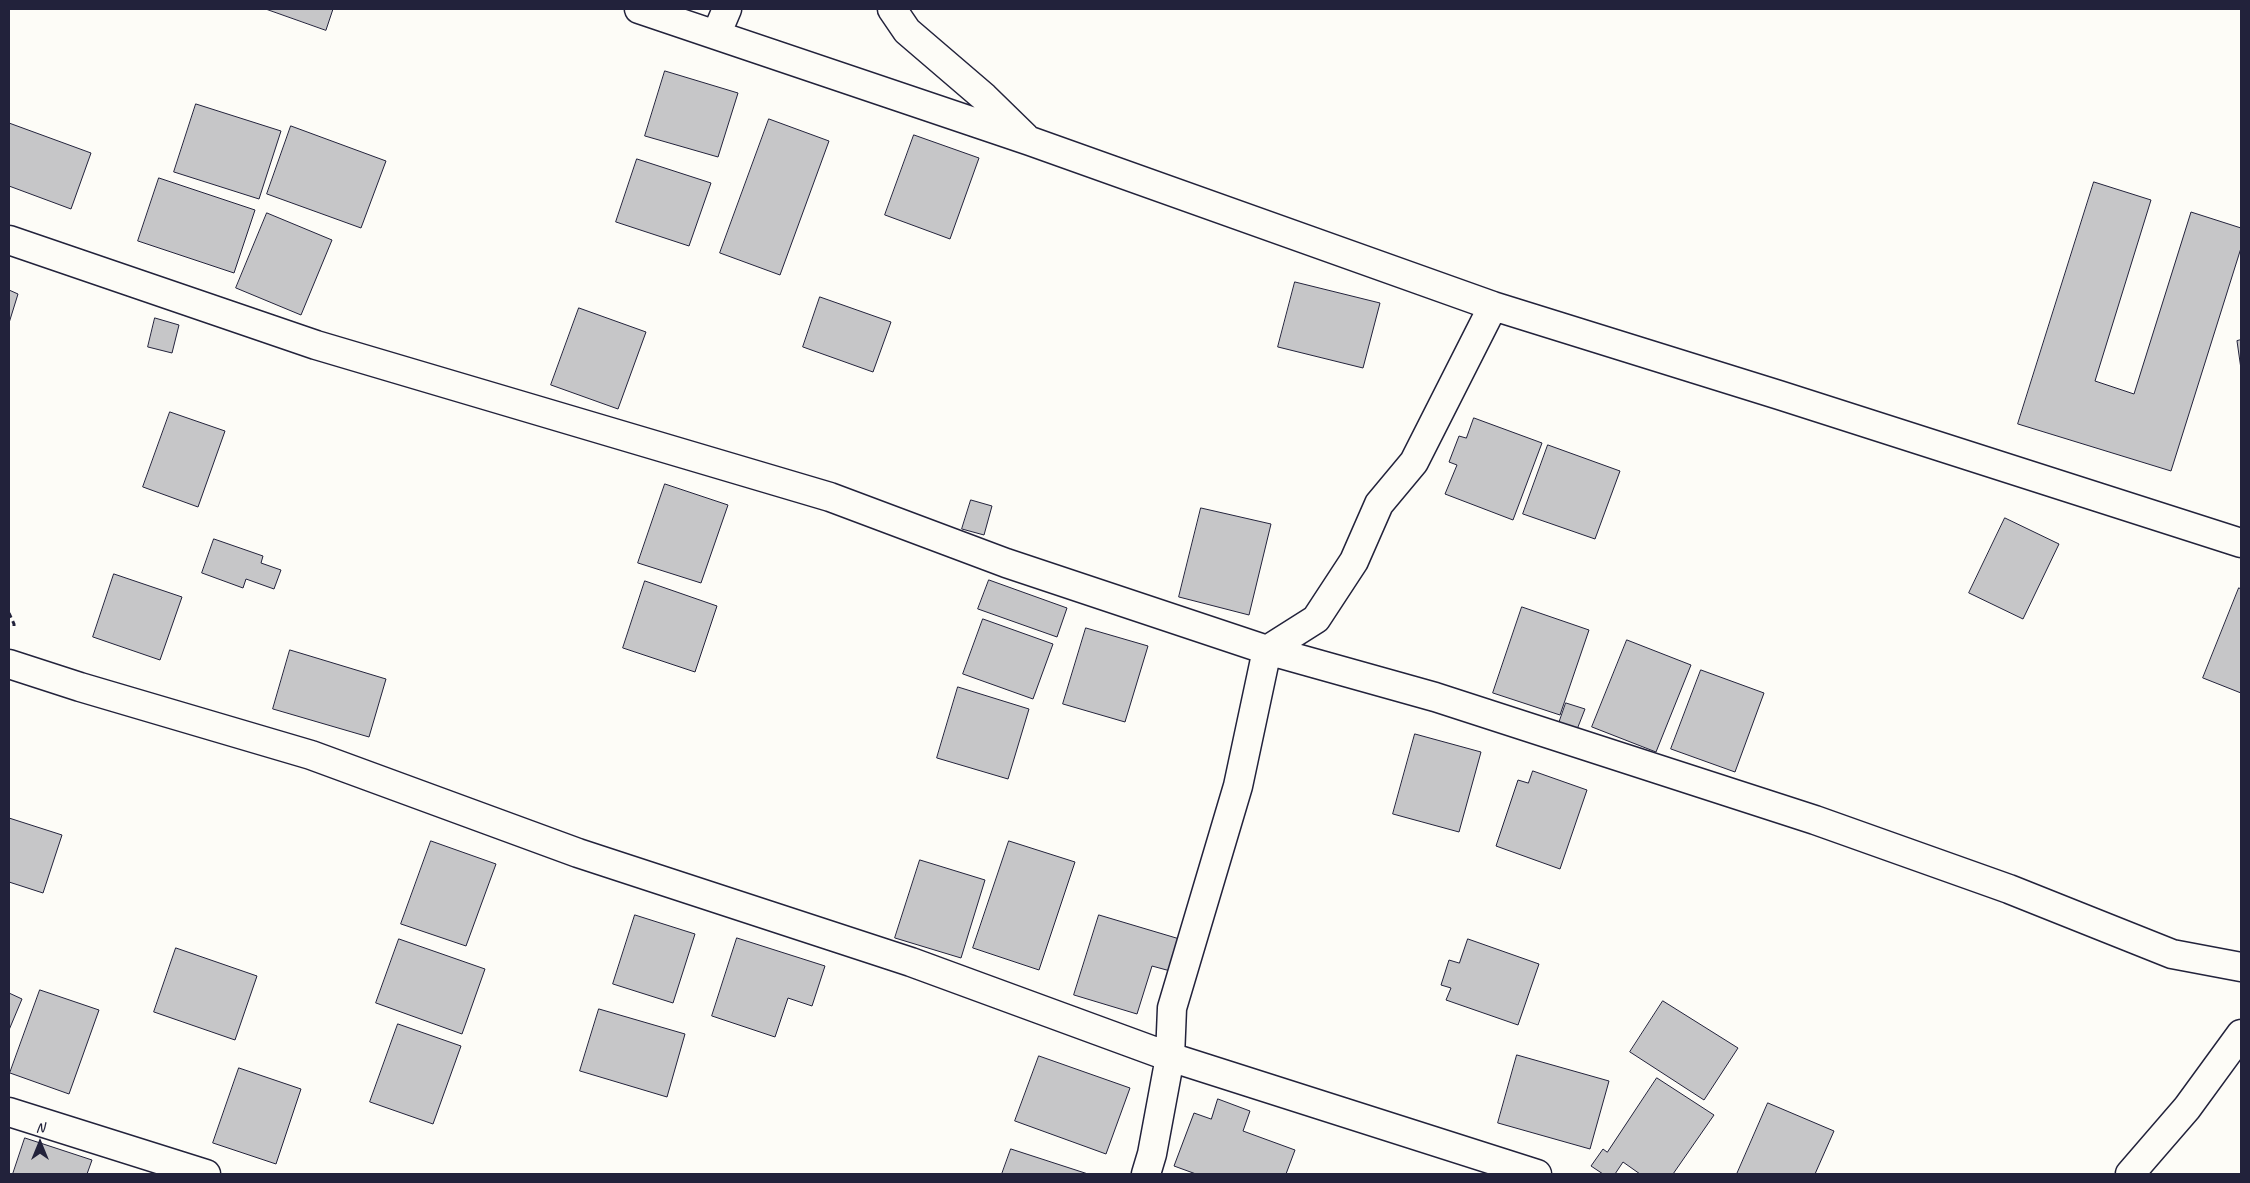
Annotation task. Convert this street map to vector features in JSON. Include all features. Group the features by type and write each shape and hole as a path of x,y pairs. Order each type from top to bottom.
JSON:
{"street":[{"path":"639,9 1030,141 1493,306 1863,421 2241,543"},
{"path":"716,35 727,9"},
{"path":"892,9 907,30 984,97 1030,141"},
{"path":"9,240 316,345 830,497 1006,563 1267,650 1435,697 1815,820 2009,889 2172,954 2241,967"},
{"path":"1146,1174 1152,1154 1170,1057 1172,1008 1238,786 1267,650 1316,619 1354,561 1379,504 1414,462 1493,306"},
{"path":"9,664 80,687 312,755 578,853 911,962 1170,1057 1536,1174"},
{"path":"2130,1174 2187,1108 2241,1034"},
{"path":"9,1112 206,1174"}],"building":[{"path":"266,9 333,9 326,30"},
{"path":"665,71 738,93 718,157 645,136"},
{"path":"196,104 281,131 259,199 174,172"},
{"path":"769,119 829,141 780,275 720,253"},
{"path":"9,123 91,153 71,209 9,186"},
{"path":"291,126 386,161 361,228 267,194"},
{"path":"914,135 979,158 950,239 885,215"},
{"path":"637,159 711,183 689,246 616,222"},
{"path":"159,178 255,210 234,273 138,241"},
{"path":"2094,182 2151,200 2095,381 2134,394 2191,212 2241,228 2241,248 2171,471 2018,424"},
{"path":"267,213 332,240 301,315 236,288"},
{"path":"1295,282 1380,303 1363,368 1278,347"},
{"path":"9,290 18,294 9,323"},
{"path":"820,297 891,322 873,372 803,347"},
{"path":"579,308 646,332 618,409 551,385"},
{"path":"155,318 179,325 172,353 148,347"},
{"path":"2241,340 2241,369 2237,341"},
{"path":"170,412 225,431 198,507 143,487"},
{"path":"1474,418 1542,443 1513,520 1445,494 1457,465 1449,462 1459,436 1466,438"},
{"path":"1548,445 1620,471 1595,539 1523,514"},
{"path":"665,484 728,505 701,583 638,563"},
{"path":"971,500 992,506 984,535 962,529"},
{"path":"1201,508 1271,524 1249,615 1179,597"},
{"path":"2005,518 2059,544 2023,619 1969,593"},
{"path":"214,539 263,556 261,563 281,570 274,589 246,579 243,588 202,573"},
{"path":"114,574 182,597 160,660 93,637"},
{"path":"989,580 1067,608 1057,637 978,609"},
{"path":"645,581 717,606 695,672 623,648"},
{"path":"2239,588 2241,589 2241,693 2203,678"},
{"path":"1522,607 1589,630 1560,715 1493,693"},
{"path":"983,619 1053,644 1033,699 963,674"},
{"path":"1086,628 1148,646 1125,722 1063,704"},
{"path":"1627,640 1691,665 1656,752 1592,727"},
{"path":"290,650 386,679 369,737 273,709"},
{"path":"1701,670 1764,693 1735,772 1671,749"},
{"path":"958,687 1029,709 1008,779 937,758"},
{"path":"1566,703 1585,709 1576,732 1558,726"},
{"path":"1415,734 1481,752 1459,832 1393,814"},
{"path":"1533,771 1587,790 1560,869 1496,846 1518,780 1528,783"},
{"path":"9,818 62,835 43,893 9,882"},
{"path":"431,841 496,864 466,946 401,924"},
{"path":"1009,841 1075,862 1039,970 973,948"},
{"path":"920,860 985,880 961,958 895,938"},
{"path":"635,915 695,934 673,1003 613,984"},
{"path":"1099,915 1183,940 1174,972 1152,966 1137,1014 1074,995"},
{"path":"737,938 825,966 812,1006 788,998 775,1037 712,1016"},
{"path":"399,939 485,969 462,1034 376,1003"},
{"path":"1468,939 1539,964 1518,1025 1446,1000 1451,988 1441,985 1449,960 1459,963"},
{"path":"176,948 257,976 235,1040 154,1012"},
{"path":"40,990 99,1010 69,1094 10,1073"},
{"path":"9,993 22,999 9,1030"},
{"path":"1663,1001 1738,1048 1704,1100 1630,1052"},
{"path":"599,1009 685,1034 667,1097 580,1071"},
{"path":"398,1024 461,1046 433,1124 370,1102"},
{"path":"1517,1055 1609,1081 1590,1149 1498,1123"},
{"path":"1039,1056 1130,1088 1106,1154 1015,1121"},
{"path":"239,1068 301,1089 276,1164 213,1143"},
{"path":"1657,1078 1714,1115 1673,1174 1640,1174 1623,1162 1615,1174 1603,1174 1591,1166 1603,1149 1607,1152"},
{"path":"1218,1099 1250,1111 1243,1131 1295,1150 1286,1174 1196,1174 1174,1166 1194,1113 1211,1119"},
{"path":"1768,1103 1834,1131 1815,1174 1737,1174"},
{"path":"25,1138 92,1160 87,1174 13,1174"},
{"path":"1011,1149 1088,1174 1002,1174"}]}
